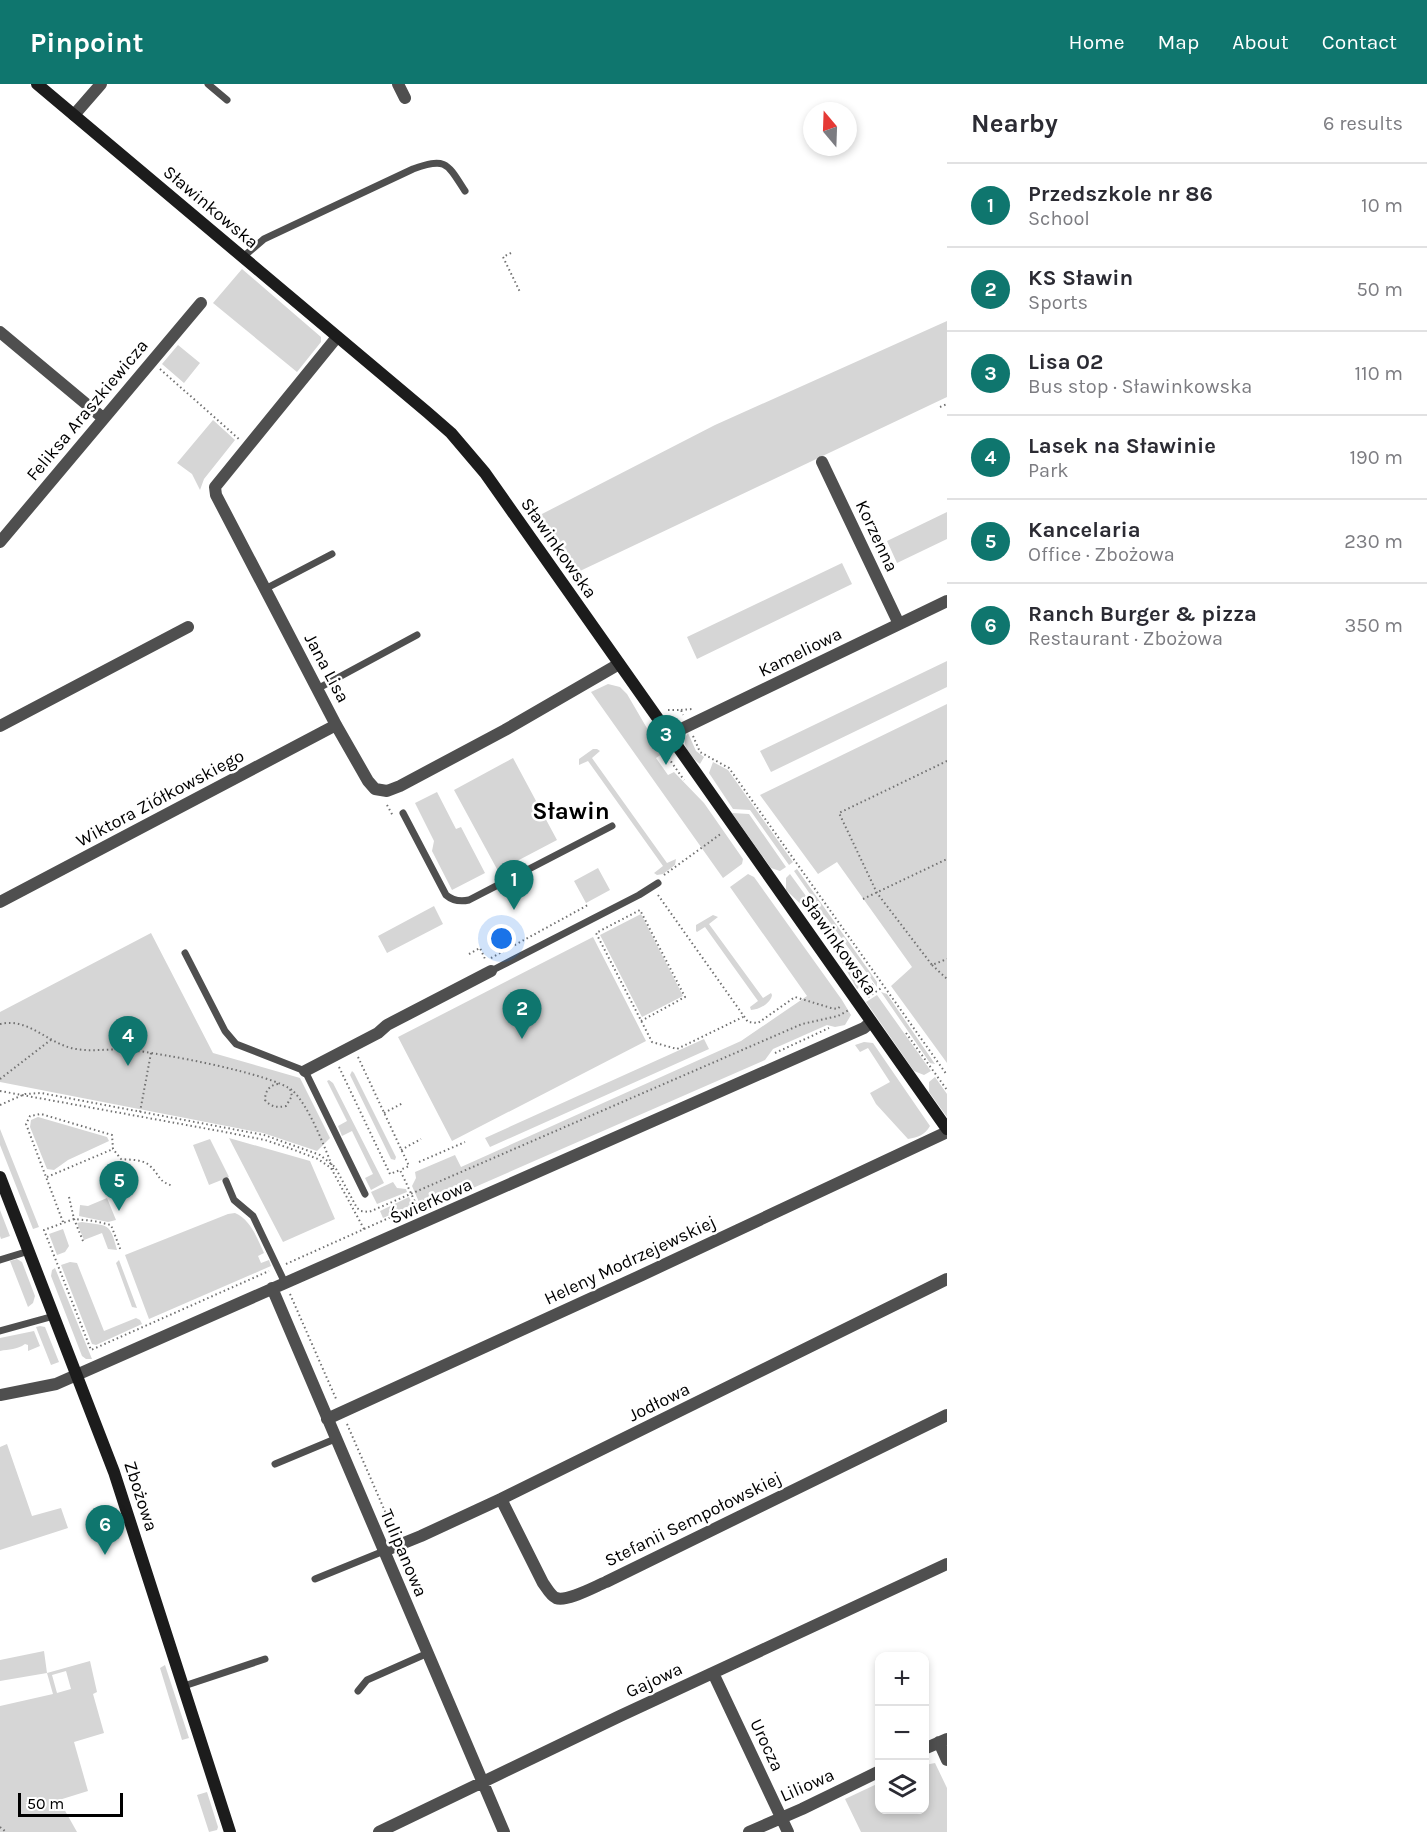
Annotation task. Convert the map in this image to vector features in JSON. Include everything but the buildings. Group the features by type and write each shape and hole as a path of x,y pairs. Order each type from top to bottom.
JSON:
{"street":[{"name":"Sławinkowska","path":"37,84 428,412 466,450 485,473 856,1005 871,1022 947,1130"},
{"path":"74,115 101,84"},
{"path":"398,84 405,98"},
{"name":"Feliksa Araszkiewicza","path":"0,542 201,303"},
{"path":"0,332 103,418"},
{"name":"Jana Lisa","path":"337,337 215,488 216,495 336,725 368,781 381,792"},
{"name":"Korzenna","path":"822,462 899,624"},
{"name":"Kameliowa","path":"669,735 947,601"},
{"path":"0,726 188,627"},
{"path":"381,792 400,786 446,762 619,664"},
{"name":"Wiktora Ziółkowskiego","path":"0,902 336,725"},
{"path":"304,1071 378,1034 387,1025 491,971"},
{"name":"Świerkowa","path":"0,1395 56,1384 272,1288 288,1288 587,1151 864,1028 871,1022"},
{"name":"Heleny Modrzejewskiej","path":"327,1419 345,1416 947,1130"},
{"name":"Zbożowa","path":"0,1177 114,1472 230,1832"},
{"name":"Jodłowa","path":"384,1551 501,1499 947,1279"},
{"name":"Tulipanowa","path":"272,1288 504,1832"},
{"name":"Stefanii Sempołowskiej","path":"501,1499 543,1583 557,1599 568,1598 606,1582 947,1415"},
{"name":"Gajowa","path":"379,1832 947,1564"},
{"name":"Urocza","path":"713,1673 788,1832"},
{"path":"929,1747 943,1740 947,1760"},
{"name":"Liliowa","path":"749,1832 875,1774"}],"lane":[{"path":"208,84 227,100"},
{"path":"243,257 264,239 433,162 444,163 465,191"},
{"path":"265,589 332,554"},
{"path":"317,689 417,635"},
{"path":"403,813 446,895 450,899 462,902 612,826"},
{"path":"491,971 658,883"},
{"path":"184,952 225,1031 236,1044 304,1071 365,1194"},
{"path":"226,1181 234,1200 253,1216 288,1288"},
{"path":"0,1260 29,1251"},
{"path":"0,1331 54,1316"},
{"path":"275,1464 335,1439"},
{"path":"315,1579 384,1551"},
{"path":"358,1691 367,1680 428,1653"},
{"path":"184,1686 266,1659"}],"path":[{"path":"511,253 503,257 520,292"},
{"path":"155,365 239,440"},
{"path":"940,407 947,404"},
{"path":"654,714 674,709 681,710 700,752 729,768 947,1075"},
{"path":"653,735 675,769 689,785"},
{"path":"947,761 839,813 877,893 932,965 947,979"},
{"path":"381,792 393,817 403,813"},
{"path":"663,876 726,830"},
{"path":"863,899 947,859"},
{"path":"649,889 656,892 748,1022 758,1023 795,997 837,1009 847,1001 856,1005"},
{"path":"469,954 480,948 486,960 588,905"},
{"path":"641,1021 685,997 640,910 596,933 641,1021 652,1042 676,1049 743,1017"},
{"path":"932,965 947,959"},
{"path":"856,1005 873,984"},
{"path":"140,1114 264,1135 320,1155 339,1173 352,1200 361,1211 369,1212 802,1024 838,1016 884,987"},
{"path":"0,1024 20,1023 75,1049 112,1049 151,1053 251,1074 281,1083 290,1089 306,1107 338,1180"},
{"path":"771,1057 776,1051 828,1028 835,1030"},
{"path":"906,1033 947,1090"},
{"path":"0,1078 52,1039"},
{"path":"333,1056 390,1174 409,1166 352,1047"},
{"path":"140,1114 151,1053"},
{"path":"281,1083 274,1084 265,1094 265,1100 270,1106 279,1108 286,1106 292,1096 290,1089"},
{"path":"0,1090 25,1095"},
{"path":"0,1105 25,1095 41,1093 273,1142 318,1159 331,1168 364,1229"},
{"path":"384,1113 403,1102"},
{"path":"63,1223 26,1124 30,1116 41,1114 112,1135 113,1149 121,1159 138,1160 149,1165 159,1180 173,1186"},
{"path":"401,1150 421,1139"},
{"path":"419,1162 465,1142"},
{"path":"46,1178 113,1149"},
{"path":"400,1170 417,1206"},
{"path":"69,1197 74,1219 83,1241"},
{"path":"121,1251 111,1225 74,1219 44,1230 92,1350 429,1200 444,1203"},
{"path":"288,1288 393,1530 399,1536"},
{"path":"0,1827 6,1832"}],"shaded area":[{"path":"242,269 321,337 321,342 297,372 213,303"},
{"path":"947,321 947,397 580,571 540,515 715,425"},
{"path":"178,345 200,363 184,383 162,364"},
{"path":"213,420 235,440 204,479 200,490 192,474 177,463"},
{"path":"947,512 947,539 897,563 887,541"},
{"path":"842,563 852,584 697,659 687,637"},
{"path":"947,661 947,687 771,772 760,751"},
{"path":"608,684 620,687 627,694 662,754 656,758 668,775 674,772 704,803 743,859 742,864 723,878 591,692"},
{"path":"947,704 947,1063 891,986 912,967 837,862 818,874 760,795"},
{"path":"688,733 696,751 704,757 700,764 685,746"},
{"path":"593,749 600,751 592,758 667,863 676,859 675,865 663,874 654,873 663,866 588,761 579,765 579,759"},
{"path":"513,758 557,840 498,871 454,790"},
{"path":"713,762 728,770 793,862 789,865 750,810 733,809 709,773"},
{"path":"437,792 456,829 461,827 485,873 452,890 432,851 434,841 415,803"},
{"path":"732,813 749,814 786,867 780,871 771,868"},
{"path":"598,868 610,890 586,903 574,881"},
{"path":"797,869 877,982 877,987 826,917 820,920 810,894 794,871"},
{"path":"748,874 754,877 842,1000 851,1015 845,1025 835,1027 827,1025 773,1049 765,1060 443,1201 430,1198 419,1202 412,1186 416,1178 415,1172 455,1155 461,1167 741,1041 807,996 730,887"},
{"path":"790,874 806,896 811,914 786,890 786,878"},
{"path":"434,906 443,924 387,953 378,936"},
{"path":"641,914 683,996 642,1017 600,935"},
{"path":"713,915 718,917 709,924 763,998 771,993 769,1001 761,1007 751,1010 750,1007 758,1001 705,927 696,931 696,925"},
{"path":"151,933 213,1053 300,1078 330,1138 317,1151 263,1133 0,1082 0,1012"},
{"path":"593,937 646,1041 452,1141 398,1037"},
{"path":"836,939 866,980 865,984 857,989 830,941"},
{"path":"881,992 887,994 935,1064 930,1063"},
{"path":"877,995 931,1071 924,1075 914,1071 866,1002"},
{"path":"704,1039 709,1049 490,1147 485,1138"},
{"path":"864,1042 873,1043 930,1126 923,1134 908,1139 876,1104 870,1093 890,1082 868,1048 860,1052 855,1045"},
{"path":"352,1071 396,1157 395,1160 391,1159 350,1075"},
{"path":"935,1077 947,1094 947,1117 929,1092 929,1082"},
{"path":"327,1081 333,1083 384,1183 371,1190 365,1178 373,1174 352,1131 342,1136 338,1126 347,1121"},
{"path":"38,1117 107,1137 109,1141 68,1160 54,1170 47,1169 30,1127 31,1120"},
{"path":"0,1129 39,1227 33,1229 0,1145"},
{"path":"229,1138 310,1161 335,1219 283,1242"},
{"path":"210,1139 229,1177 209,1185 193,1145"},
{"path":"393,1182 397,1188 406,1189 407,1192 377,1204 371,1192"},
{"path":"409,1197 413,1205 383,1218 380,1211"},
{"path":"107,1198 116,1220 108,1222 79,1216 80,1205 88,1206"},
{"path":"0,1210 10,1236 1,1239 0,1236"},
{"path":"235,1213 245,1220 256,1236 264,1253 258,1256 261,1263 269,1260 271,1266 149,1319 125,1255"},
{"path":"77,1223 107,1227 117,1250 108,1249 102,1233 84,1240"},
{"path":"63,1229 69,1246 65,1252 57,1255 49,1234"},
{"path":"17,1259 22,1262 35,1296 33,1303 28,1307 10,1261"},
{"path":"119,1260 137,1308 132,1307 116,1263"},
{"path":"70,1262 77,1263 104,1331 136,1318 142,1324 96,1345 92,1344 61,1265"},
{"path":"55,1268 92,1359 82,1356 51,1276"},
{"path":"36,1327 45,1327 59,1362 51,1365"},
{"path":"34,1331 40,1346 28,1351 28,1345 25,1344 0,1351 0,1338"},
{"path":"7,1444 32,1516 61,1508 68,1528 0,1550 0,1447"},
{"path":"44,1651 47,1673 0,1681 0,1660"},
{"path":"90,1661 97,1692 93,1694 104,1733 74,1742 88,1791 59,1800 77,1832 0,1832 0,1706 53,1694 47,1673","holes":["66,1671 71,1689 57,1693 52,1675"]},
{"path":"165,1665 189,1738 182,1740 160,1668"},
{"path":"935,1763 947,1788 947,1832 861,1832 845,1799 875,1785 875,1814 929,1814 929,1764"},
{"path":"207,1792 218,1827 217,1830 209,1832 197,1795"}],"place":[{"name":"Lisa 02","path":"666,765"},
{"name":"Przedszkole nr 86","path":"514,910"},
{"name":"KS Sławin","path":"522,1039"},
{"name":"Lasek na Sławinie","path":"128,1066"},
{"name":"Kancelaria","path":"119,1211"},
{"name":"Ranch Burger & pizza","path":"105,1555"}],"district":[{"name":"Sławin","path":"571,811"}]}
